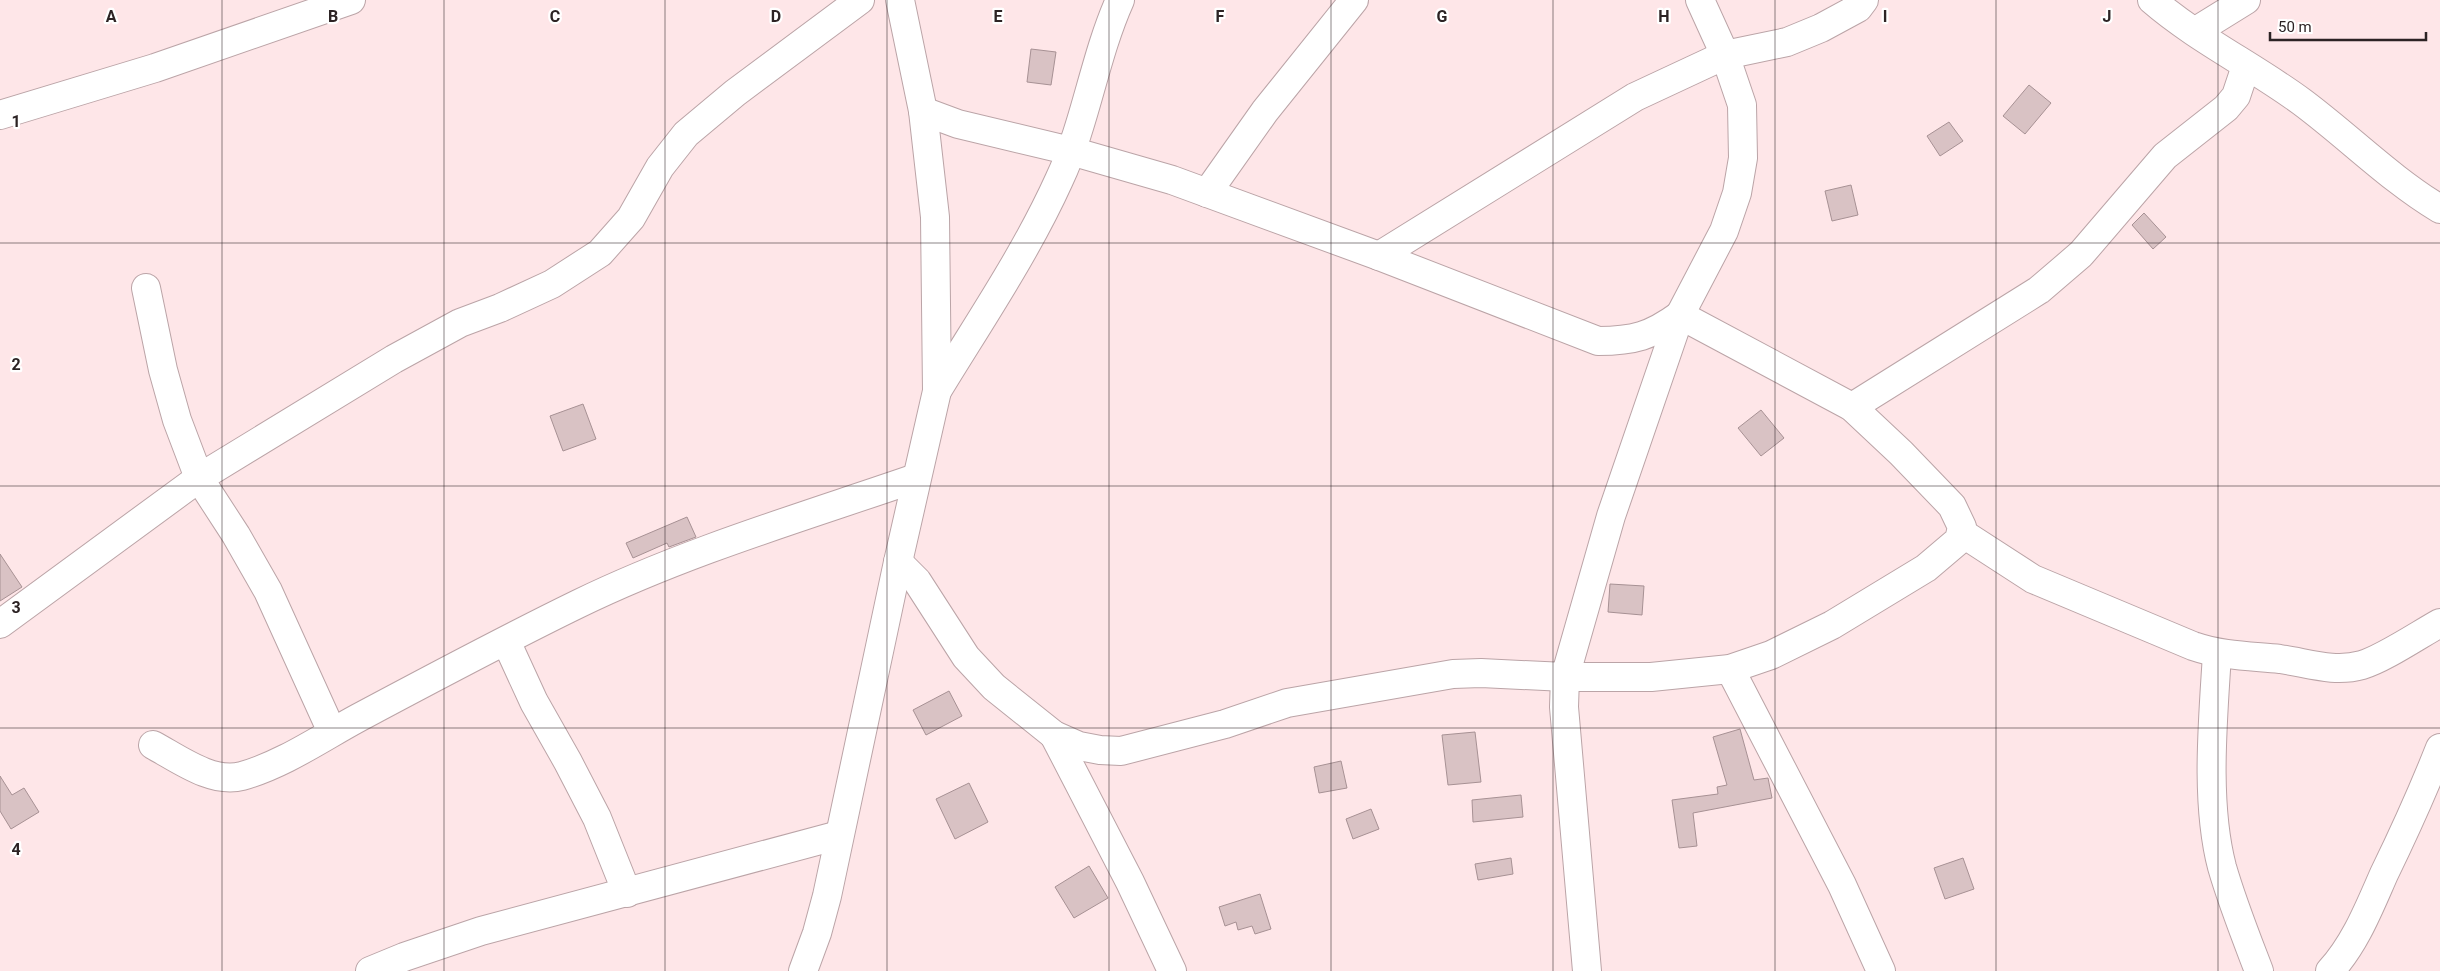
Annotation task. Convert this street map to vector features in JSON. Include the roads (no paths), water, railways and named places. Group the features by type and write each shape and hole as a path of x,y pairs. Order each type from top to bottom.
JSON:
{"street":[{"path":"0,115 155,68 351,0"},
{"path":"0,624 199,478 394,359 460,324 552,284 600,253 631,218 660,166 686,134 736,93 860,0"},
{"path":"803,971 817,933 827,896 916,478 937,391 935,217 923,111 900,0"},
{"path":"937,391 1024,246 1059,181 1071,151 1120,0"},
{"path":"1207,193 1265,112 1354,0"},
{"path":"1587,971 1564,707 1564,677 1610,516 1680,315 1724,231 1737,193 1743,158 1744,127 1742,105 1725,55 1700,0"},
{"path":"1379,256 1635,97 1725,55 1787,42 1829,24 1858,8 1864,0"},
{"path":"2152,0 2246,66 2301,101 2418,196 2440,209"},
{"path":"2196,31 2246,0"},
{"path":"1852,407 2039,290 2081,254 2165,156 2226,108 2236,96 2246,66"},
{"path":"923,111 958,124 1071,151 1207,193 1379,256 1598,341 1622,341 1644,337 1660,330 1680,315"},
{"path":"146,288 163,370 177,420 199,478 268,591 332,732"},
{"path":"898,562 917,581 928,596 966,657 994,687 1054,735 1079,746 1121,751 1225,724 1287,703 1453,674 1481,672 1564,677 1651,677 1730,669 1772,656 1832,625 1926,568 1959,540 1962,533 1960,520 1952,506 1901,453 1852,407 1680,315"},
{"path":"153,746 198,769 223,778 241,776 276,763 579,604 678,560 916,478"},
{"path":"1962,533 2033,579 2193,646 2217,654 2281,660 2325,668 2347,668 2365,664 2440,623"},
{"path":"506,641 534,702 596,818 627,893"},
{"path":"2217,654 2212,750 2217,830 2222,866 2259,971"},
{"path":"1730,669 1842,885 1881,971"},
{"path":"1054,735 1130,882 1172,971"},
{"path":"1075,776 1096,749"},
{"path":"2330,971 2338,962 2360,926 2439,752"},
{"path":"370,971 404,957 481,931 839,835"}]}
